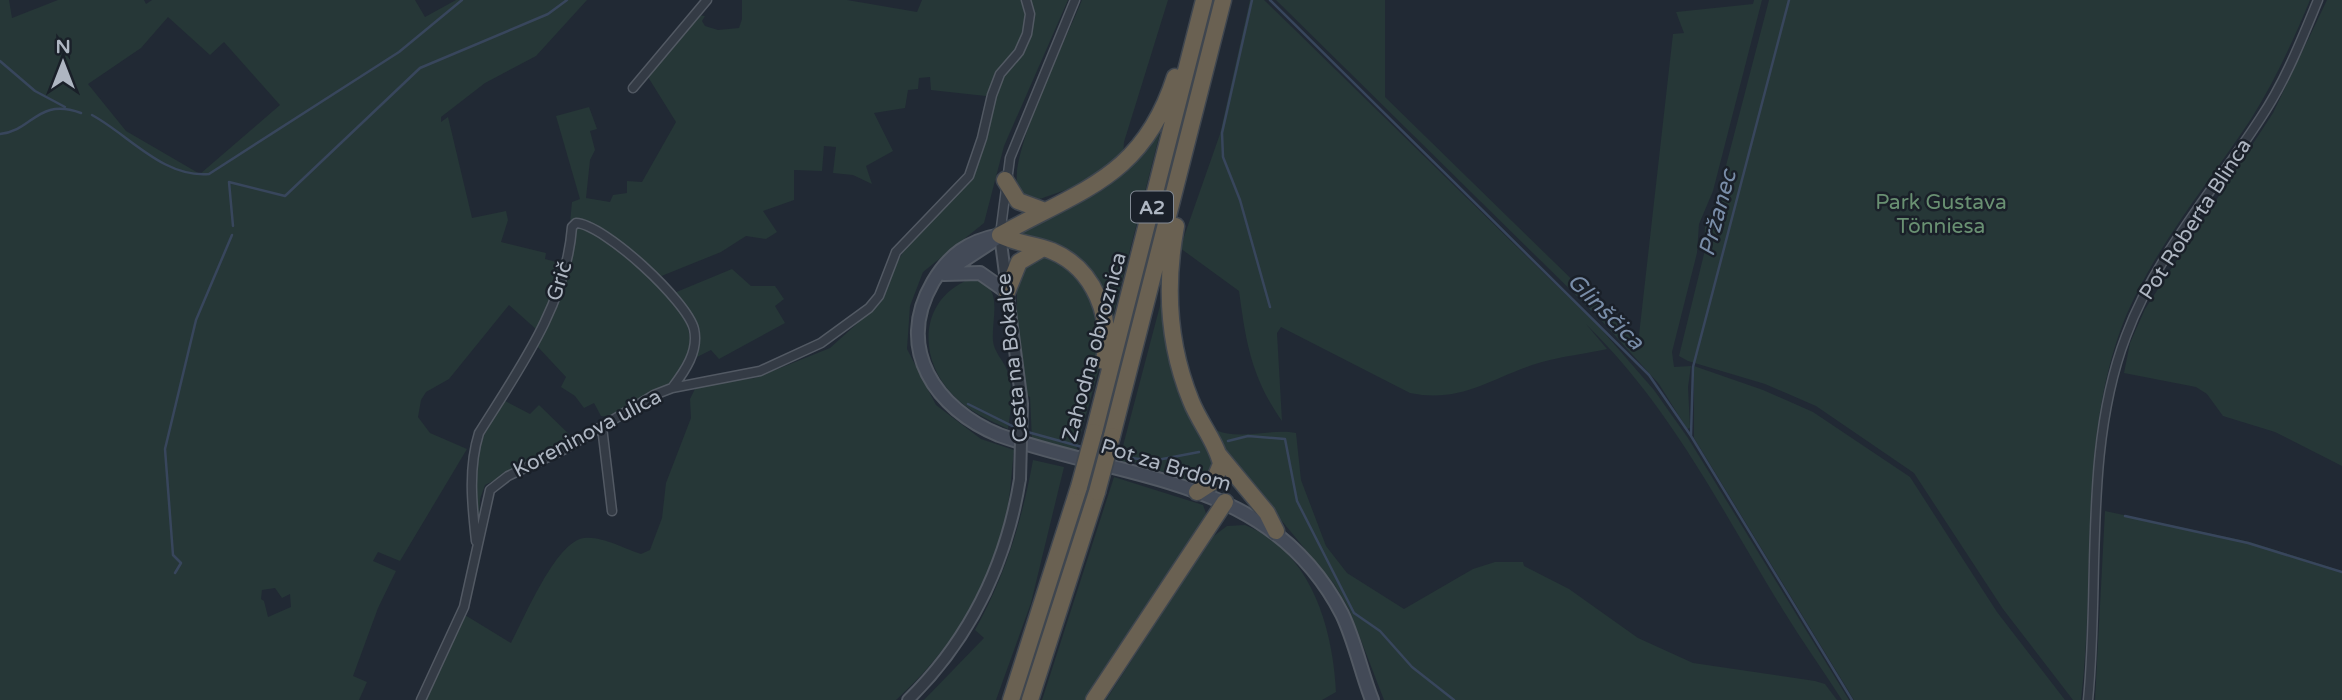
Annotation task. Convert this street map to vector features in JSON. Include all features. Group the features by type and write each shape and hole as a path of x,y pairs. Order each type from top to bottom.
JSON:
{"highway":[{"name":"Zahodna obvoznica","path":"1011,700 1079,487 1204,0"},
{"name":"Zahodna obvoznica","path":"1030,700 1097,492 1223,0"},
{"path":"1000,235 1099,184 1132,156 1166,102 1182,55 1196,31"},
{"path":"1184,154 1185,181 1169,275 1171,326 1185,387 1219,455 1267,513 1276,531"},
{"path":"1005,180 1018,201 1030,208 1045,211"},
{"path":"1000,235 1059,255 1077,268 1098,297 1106,323 1103,365 1107,383"},
{"path":"1007,292 1019,262 1043,248"},
{"path":"1198,492 1217,478 1219,455"},
{"path":"1094,700 1225,502"}],"main road":[{"path":"938,277 1000,235"},
{"path":"938,277 980,273 1007,292"},
{"name":"Pot za Brdom","path":"938,277 922,308 919,348 931,382 954,409 984,429 1014,441 1198,492 1225,502 1276,531 1311,569 1339,609 1372,700"}],"street":[{"path":"633,88 707,0"},
{"name":"Koreninova ulica","path":"421,700 464,607 485,505 493,487 632,407 672,388 760,371 821,343 869,308 879,296 897,251 969,176 982,138 992,94 1000,75 1019,52 1027,34 1030,14 1026,0"},
{"path":"1000,235 1005,180 1026,112 1075,0"},
{"name":"Pot Roberta Blinca","path":"2088,700 2101,461 2110,392 2125,337 2152,280 2277,91 2318,0"},
{"name":"Grič","path":"477,548 471,499 475,448 479,433 533,349 565,273 572,227 576,223 592,228 632,258 663,286 691,321 694,332 691,360 672,388"},
{"name":"Cesta na Bokalce","path":"908,700 950,652 980,606 1005,547 1020,479 1022,404 1000,235"},
{"path":"601,427 612,512"}],"green space":[{"path":"0,0 9,0 12,18 58,0 144,0 146,4 152,0 415,0 425,17 456,0 587,0 536,56 485,83 441,117 441,122 448,117 472,218 506,211 508,220 501,242 546,253 545,259 564,264 537,330 509,305 449,379 426,392 421,400 418,417 430,433 467,449 400,561 378,552 373,561 396,571 378,608 353,676 367,682 359,700 0,700","holes":["168,17 210,55 224,42 280,105 200,174 126,131 88,84 141,48","275,588 282,598 290,594 291,607 268,617 261,599 262,590"]},
{"path":"742,0 847,0 917,12 922,0 1023,0 1025,27 1016,51 986,96 931,90 930,77 919,78 918,89 908,90 905,108 874,113 893,151 866,166 872,184 853,175 833,173 836,147 824,146 822,171 794,170 794,200 763,211 777,232 766,239 746,236 721,252 659,277 592,225 582,219 570,223 572,202 580,199 556,116 589,107 597,129 590,131 595,150 590,160 586,198 610,202 613,195 627,193 627,181 642,182 676,122 648,77 697,15 705,16 702,21 705,26 718,30 739,28"},
{"path":"1029,0 1068,0 1004,146 984,223 923,272 910,306 907,349 936,405 981,439 1014,450 1003,530 986,578 962,622 932,663 896,700 425,700 465,615 511,643 552,566 573,542 591,538 641,554 650,550 662,518 666,483 691,418 690,399 695,389 710,383 755,378 830,348 881,302 896,264 908,244 971,178 990,111 1004,76 1023,53 1031,35"},
{"path":"1082,0 1168,0 1124,142 1123,157 1077,186 1034,201 1023,195 1018,188 1017,172 1021,150"},
{"path":"1250,0 1264,0 1601,329 1654,390 1688,438 1849,700 1842,700 1798,633 1670,426 1617,357 1586,324 1607,349 1542,362 1478,387 1446,395 1410,393 1281,327 1277,333 1282,421 1263,389 1252,359 1239,291 1180,248 1220,134"},
{"path":"1276,0 1385,0 1385,97 1638,344 1673,34 1684,33 1676,12 1753,4 1754,0 1762,0 1713,191 1699,224 1697,253 1672,352 1674,367 1691,366 1688,387 1690,428 1687,429 1659,384 1600,319"},
{"name":"Park Gustava Tönniesa","path":"1769,0 2310,0 2260,105 2164,246 2122,326 2108,371 2099,417 2081,700 2073,700 2003,609 1914,473 1816,406 1765,384 1679,356 1704,254 1705,227 1719,194 1729,198 1731,191 1721,185"},
{"path":"2327,0 2342,0 2342,466 2275,432 2223,416 2207,394 2196,387 2124,373 2130,343 2145,309 2273,113"},
{"path":"1159,129 1112,320 1097,286 1015,233 1101,191 1125,172"},
{"path":"579,227 588,229 646,272 665,290 680,310 689,331 689,352 679,374 657,392 610,417 601,416 594,403 584,408 575,396 561,387 566,377 537,346 566,277 574,232"},
{"path":"1039,255 1053,257 1081,278 1101,319 1100,365 1076,451 1032,440 1030,397 1026,395 1017,318 1017,276 1018,272"},
{"path":"732,269 751,286 775,286 784,299 775,306 785,323 719,359 711,350 693,359 697,337 674,293"},
{"path":"970,279 981,282 993,294 994,345 1007,370 1011,385 1008,429 979,415 959,401 941,380 933,364 929,331 933,315 941,300 953,288"},
{"path":"1161,302 1166,345 1173,373 1182,400 1211,460 1208,478 1201,481 1185,480 1144,464 1119,461"},
{"path":"1694,366 1763,390 1813,412 1910,477 1997,612 2065,700 1854,700 1694,438"},
{"path":"505,401 530,414 539,405 575,440 485,485 480,499 478,531 474,493 476,462 486,432"},
{"path":"1216,430 1235,434 1296,433 1301,480 1326,546 1347,573 1404,609 1473,569 1495,562 1523,562 1524,566 1569,589 1638,638 1693,663 1815,681 1825,684 1837,700 1384,700 1349,609 1334,584 1214,439"},
{"path":"1033,460 1064,467 1031,603 996,700 924,700 984,638 975,630 1011,548 1024,505"},
{"path":"1114,477 1203,505 1207,516 1088,700 1042,700"},
{"path":"2105,511 2250,542 2342,571 2342,700 2095,700"},
{"path":"1245,525 1268,537 1287,553 1314,594 1330,643 1336,692 1322,700 1106,700 1211,538 1227,526"}],"waterway":[{"path":"92,115 162,162 192,173 209,174 399,52 462,0"},
{"path":"233,226 229,182 285,196 420,68 548,14 567,0"},
{"path":"1252,0 1222,133 1223,157 1240,200 1270,307"},
{"name":"Glinščica","path":"1270,0 1649,375 1691,436 1852,700"},
{"name":"Pržanec","path":"1691,435 1693,367 1789,0"},
{"path":"0,61 35,91 65,107"},
{"path":"0,134 11,132 36,116 54,109 81,113"},
{"path":"175,573 181,563 173,555 165,449 196,320 232,235"},
{"path":"968,404 1018,429"},
{"path":"1024,431 1082,447"},
{"name":"Glinščica","path":"1228,441 1248,436 1285,439 1297,501 1354,613 1380,631 1412,667 1454,700"},
{"path":"1112,455 1152,461 1199,452"},
{"path":"2125,516 2248,543 2342,572"}]}
